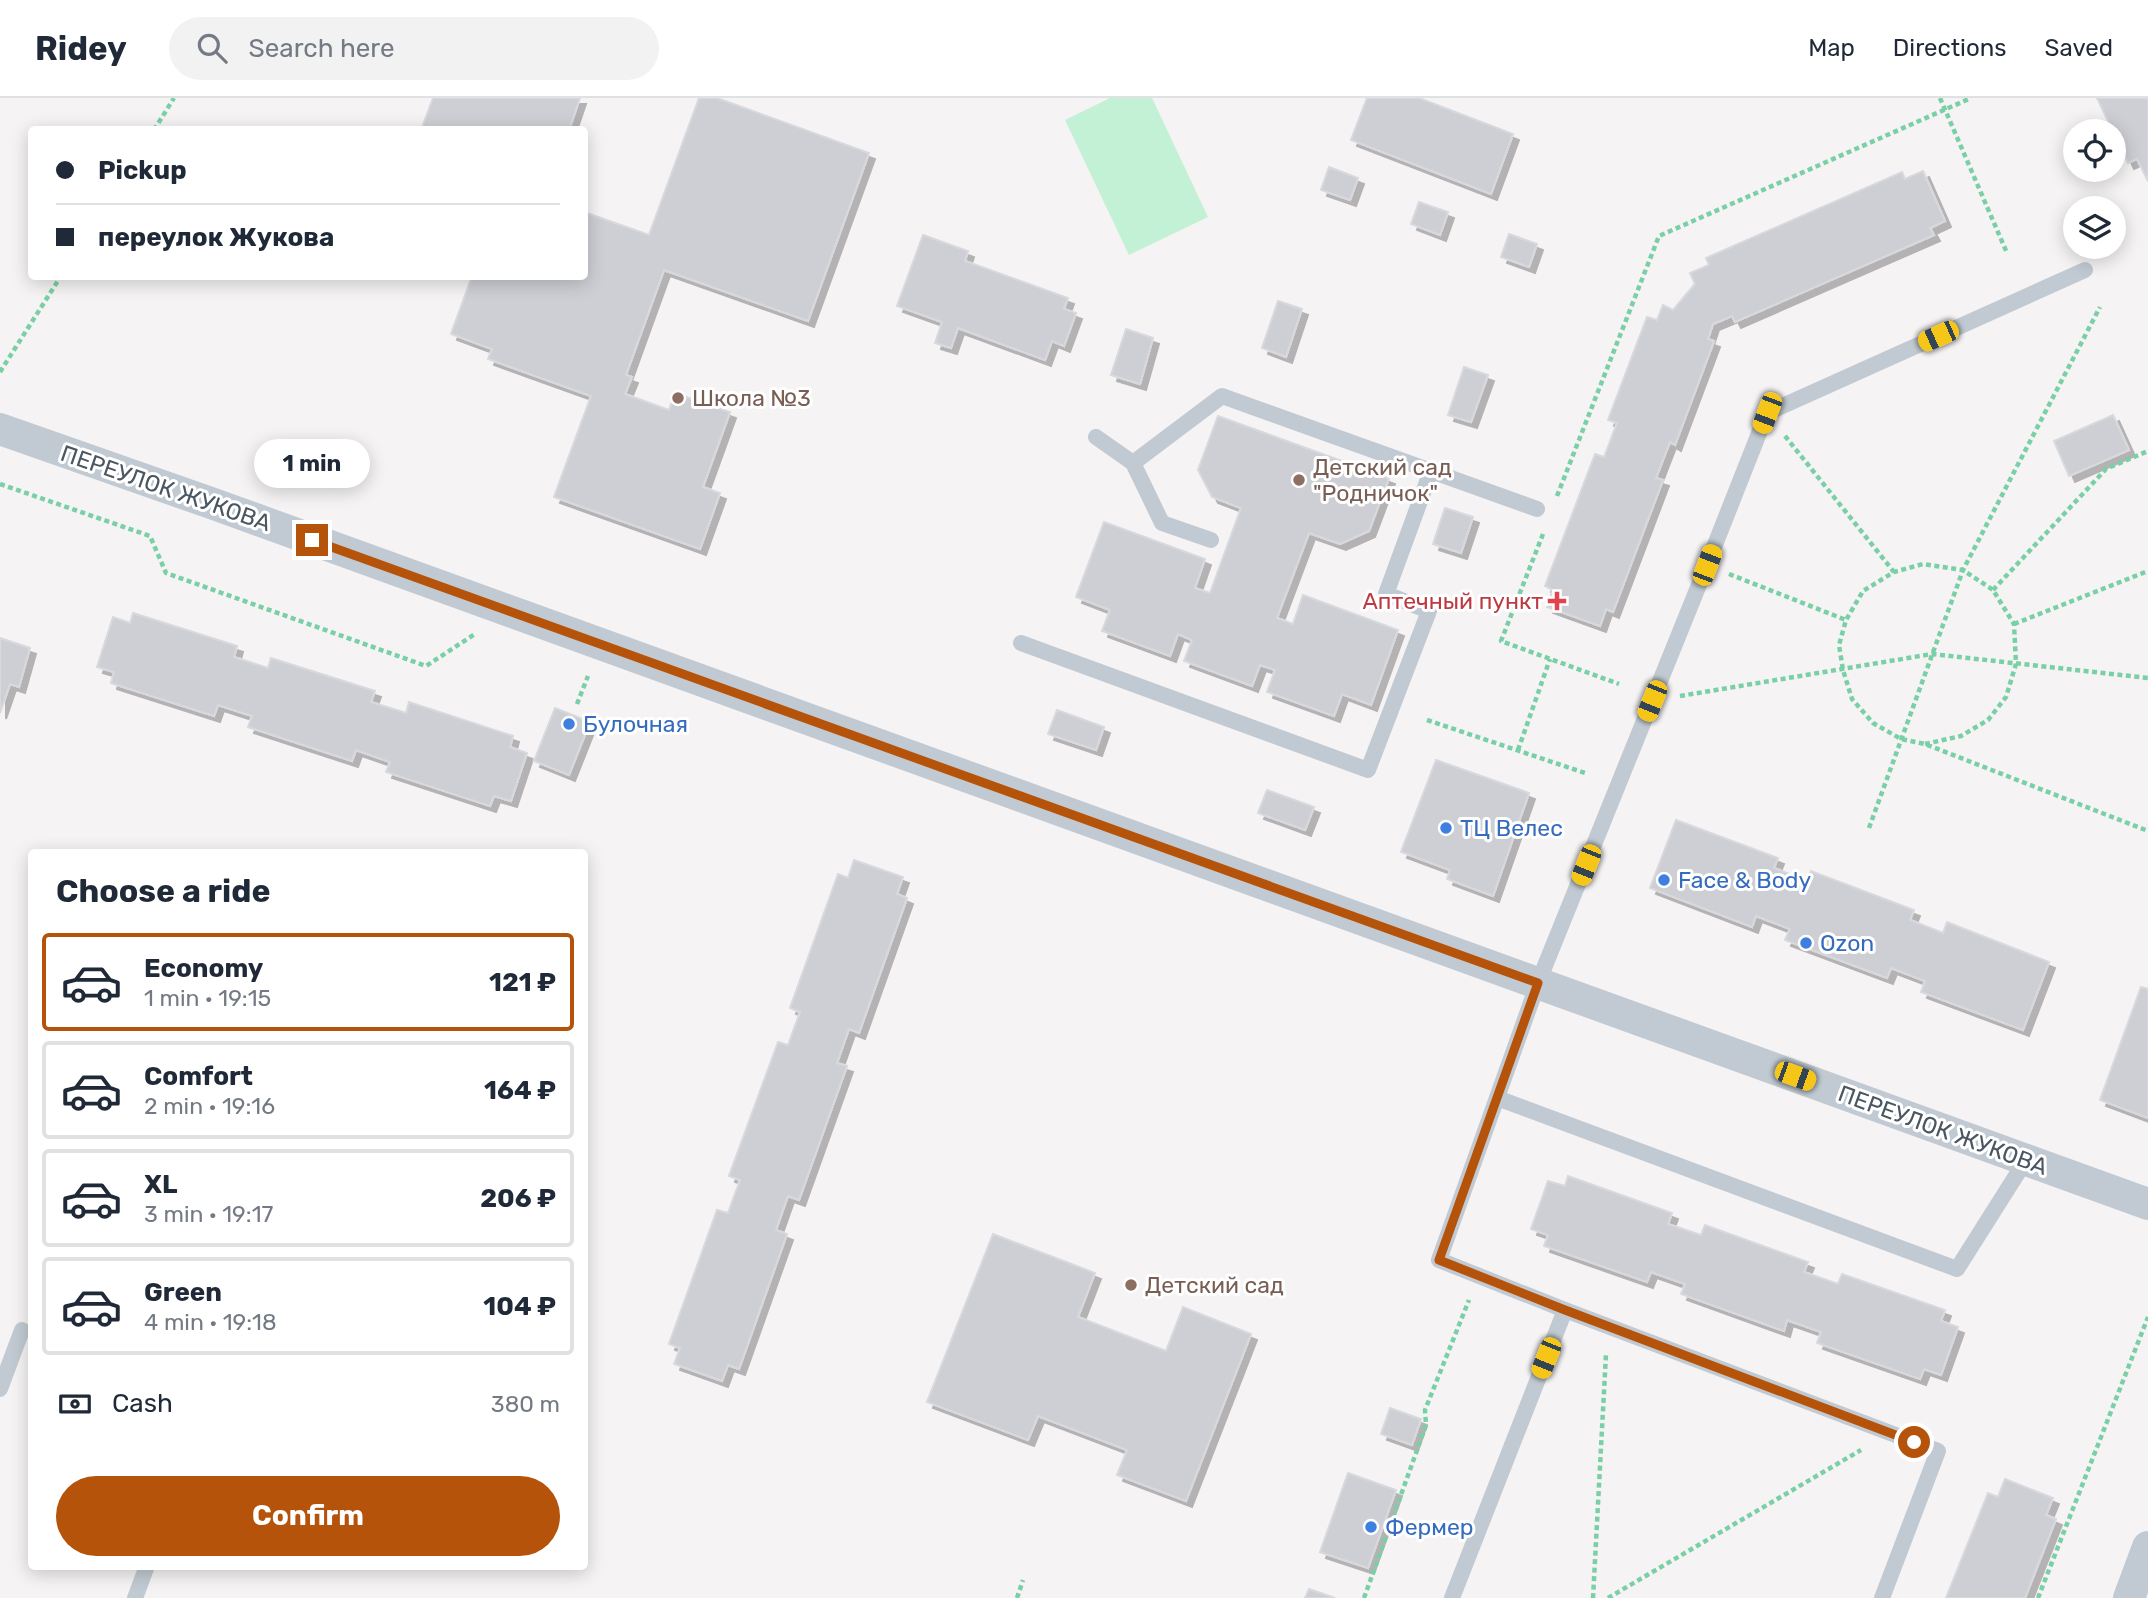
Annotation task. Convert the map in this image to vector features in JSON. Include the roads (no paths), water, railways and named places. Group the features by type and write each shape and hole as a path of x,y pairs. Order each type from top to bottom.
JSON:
{"street":[{"name":"ПЕРЕУЛОК ЖУКОВА","path":"0,429 2148,1204"},
{"path":"2129,1598 2148,1547"}],"lane":[{"path":"1882,1598 1938,1451 1608,1327 1439,1260 1538,983 1767,413 2085,270"},
{"path":"1132,463 1222,396 1537,509"},
{"path":"1096,437 1132,463 1162,523 1211,540"},
{"path":"1021,643 1368,770 1429,611 1386,594 1431,471"},
{"path":"1497,1098 1958,1269 2026,1160"},
{"path":"1452,1598 1565,1310"},
{"path":"0,1389 22,1330"},
{"path":"135,1598 146,1570"}],"place":[{"name":"Школа №3","path":"678,398"},
{"name":"Детский сад \"Родничок\"","path":"1299,480"},
{"name":"Аптечный пункт","path":"1557,601"},
{"name":"Булочная","path":"569,724"},
{"name":"ТЦ Велес","path":"1446,828"},
{"name":"Face & Body","path":"1664,880"},
{"name":"Ozon","path":"1806,943"},
{"name":"Детский сад","path":"1131,1285"},
{"name":"Фермер","path":"1371,1527"}]}
